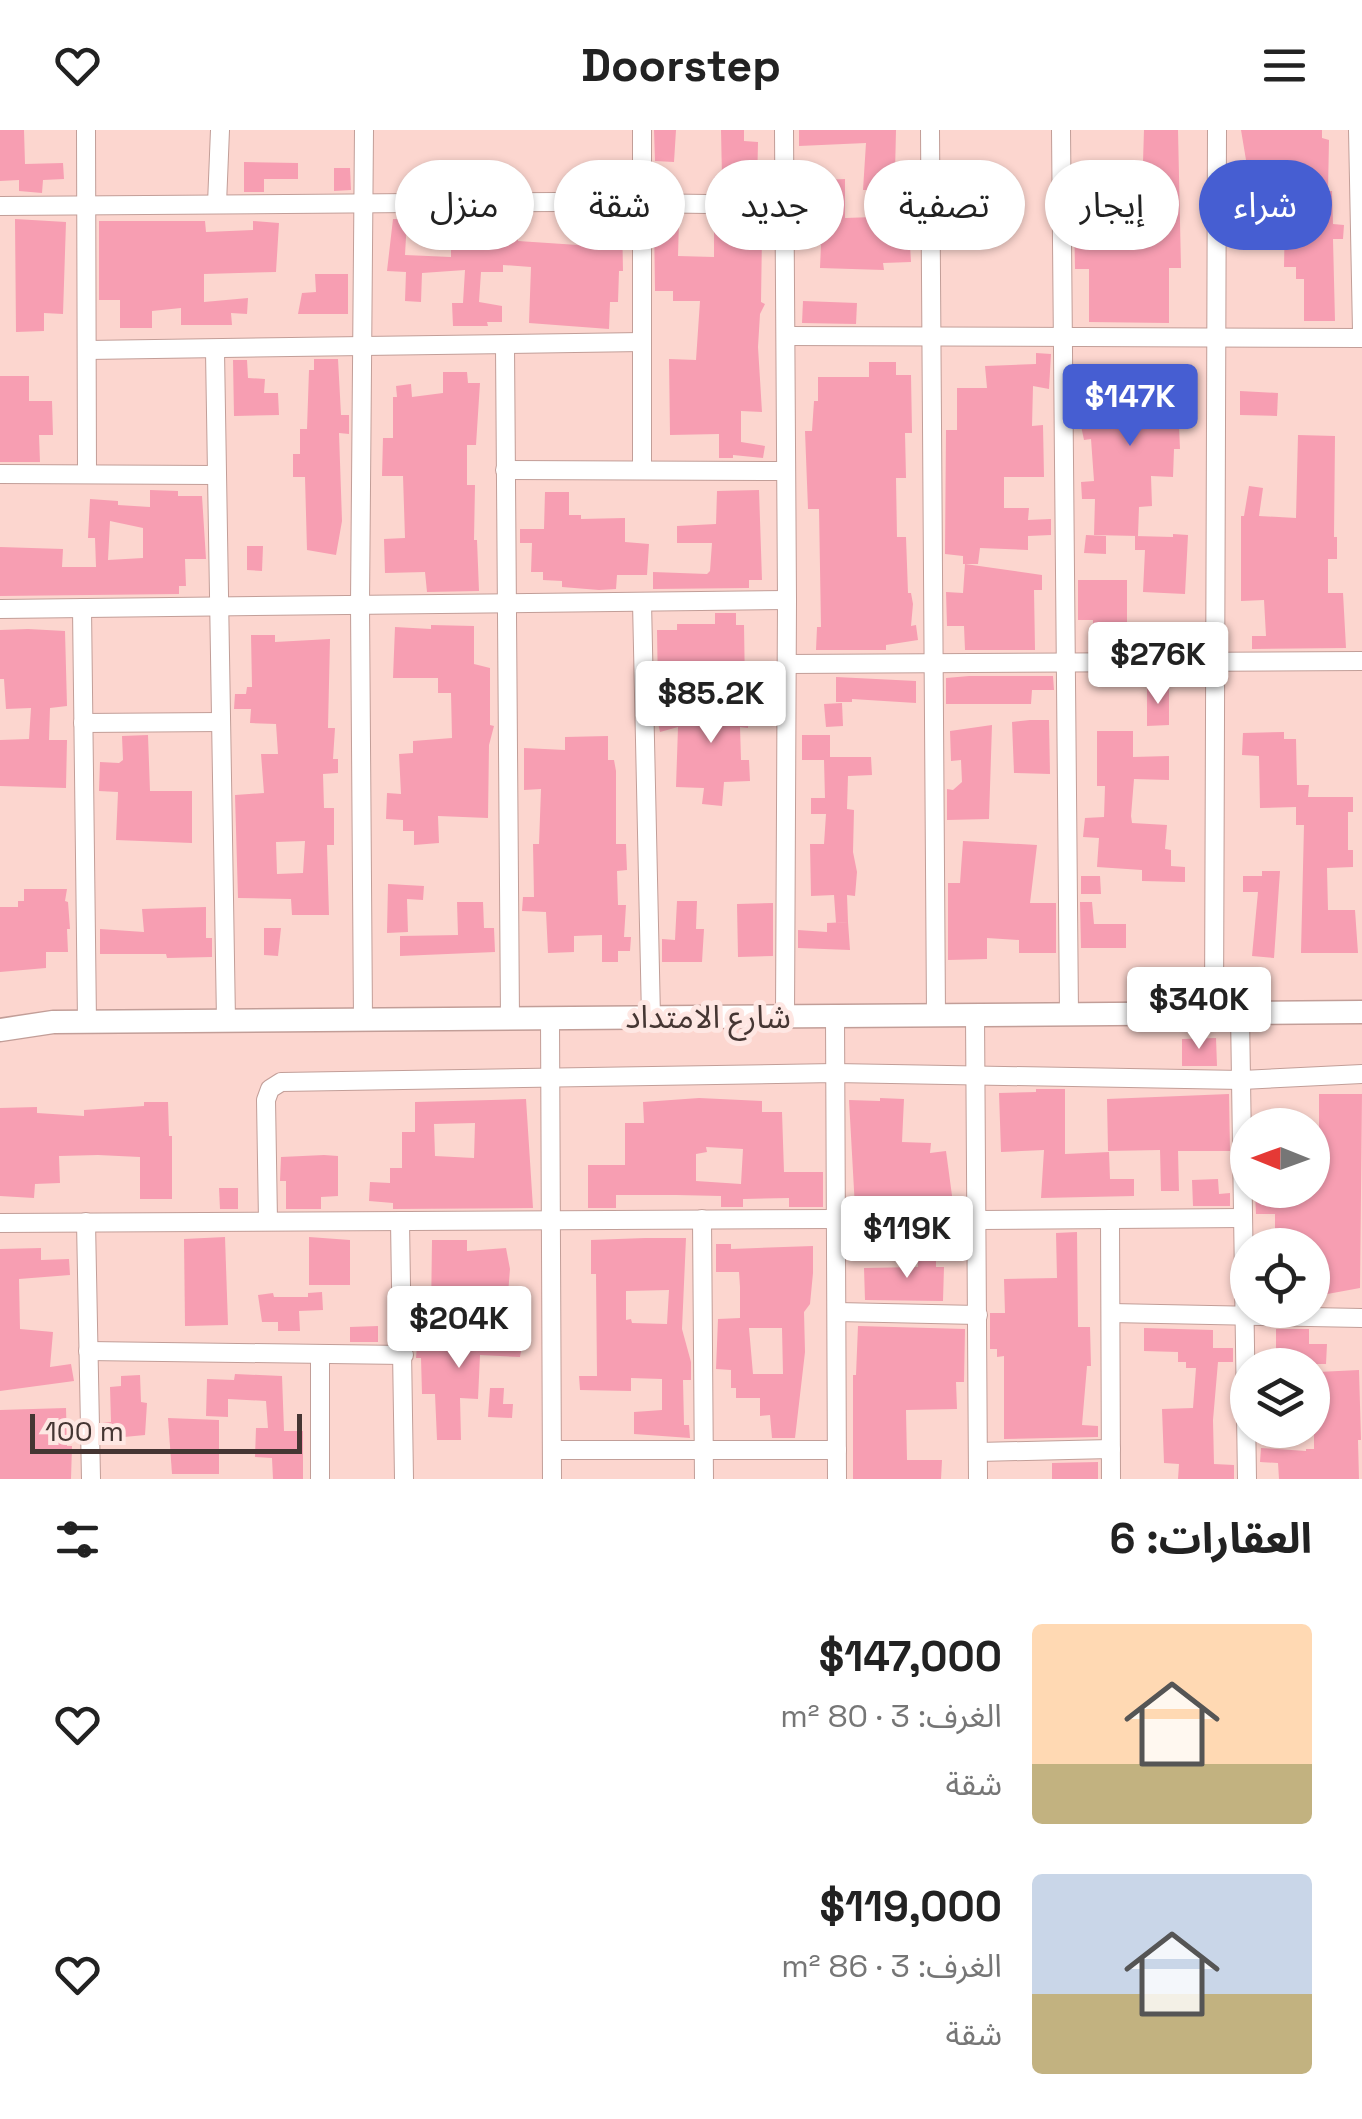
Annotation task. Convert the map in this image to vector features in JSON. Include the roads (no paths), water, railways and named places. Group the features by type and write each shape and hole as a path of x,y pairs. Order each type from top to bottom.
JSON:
{"street":[{"path":"86,130 86,473"},
{"path":"218,204 220,130"},
{"path":"363,1020 360,605 364,130"},
{"path":"642,130 642,160"},
{"path":"784,130 784,160"},
{"path":"930,130 936,1015"},
{"path":"1061,130 1070,1014"},
{"path":"1214,1013 1216,130"},
{"path":"786,336 1214,338 1362,334 1358,130"},
{"path":"0,206 554,203"},
{"path":"642,470 643,250"},
{"path":"785,250 785,1016"},
{"path":"87,350 642,342"},
{"path":"505,346 510,1019"},
{"path":"215,350 226,1021"},
{"path":"505,470 786,471"},
{"path":"0,474 216,475"},
{"path":"0,609 787,600"},
{"path":"642,602 650,1018"},
{"path":"82,608 88,1022"},
{"path":"787,664 1362,661"},
{"path":"84,723 221,722"},
{"name":"شارع الامتداد","path":"0,1011 54,1022"},
{"path":"1240,1012 1243,1228"},
{"name":"شارع الامتداد","path":"0,1030 54,1022 1362,1012"},
{"path":"974,1015 978,1479"},
{"path":"835,1016 838,1479"},
{"path":"550,1018 552,1479"},
{"path":"268,1221 266,1100 270,1089 281,1082 836,1073 1242,1080 1362,1074"},
{"path":"0,1223 836,1218"},
{"path":"978,1220 1243,1218"},
{"path":"702,1219 704,1479"},
{"path":"1110,1219 1112,1479"},
{"path":"400,1220 404,1479"},
{"path":"86,1222 91,1479"},
{"path":"837,1312 978,1315"},
{"path":"1111,1313 1230,1315"},
{"path":"1330,1317 1362,1318"},
{"path":"1245,1328 1247,1479"},
{"path":"88,1351 404,1355"},
{"path":"320,1354 320,1479"},
{"path":"978,1452 1111,1449"},
{"path":"552,1450 837,1450"}]}
